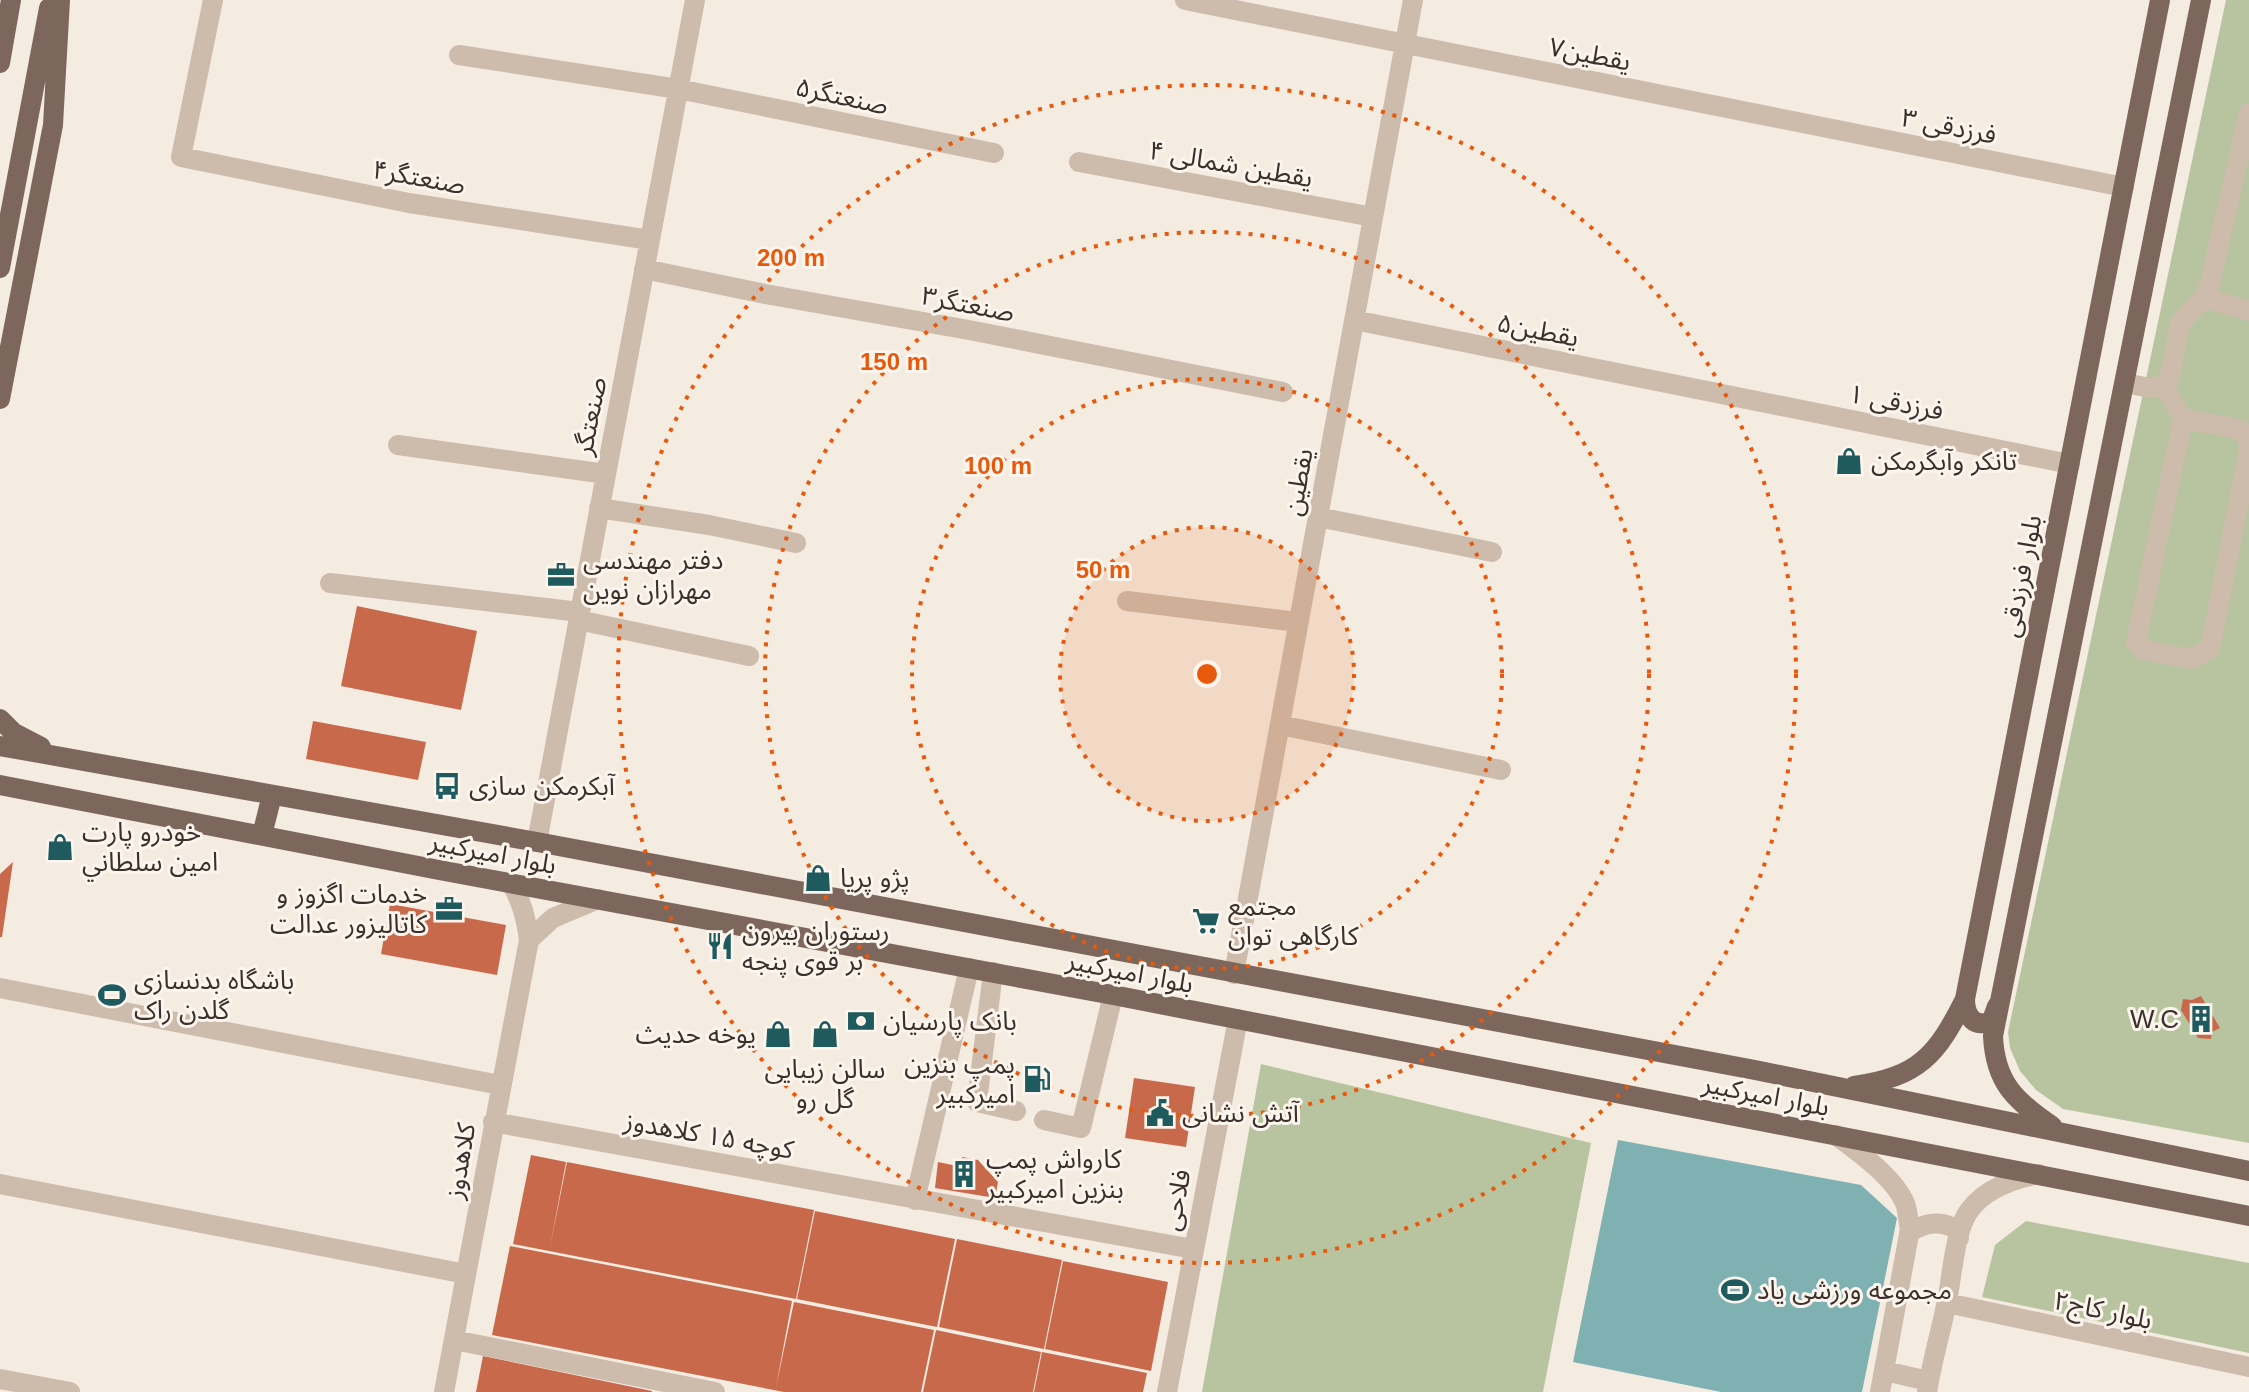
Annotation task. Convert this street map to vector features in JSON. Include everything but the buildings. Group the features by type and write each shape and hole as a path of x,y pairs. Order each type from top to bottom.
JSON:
{"main road":[{"path":"0,63 11,0"},
{"path":"0,268 50,0"},
{"path":"0,399 53,125 60,0"},
{"name":"بلوار فرزدقی","path":"1838,1088 1888,1079 1922,1062 1945,1038 1965,999 2160,0"},
{"path":"2059,1130 2019,1101 2001,1078 1994,1057 1993,1036 2201,0"},
{"path":"0,719 14,733 58,757"},
{"name":"بلوار امیرکبیر","path":"0,746 537,842 1724,1064 2249,1171"},
{"name":"بلوار امیرکبیر","path":"0,785 993,972 2249,1216"},
{"path":"0,798 50,794"},
{"path":"262,835 272,795"},
{"path":"1965,999 1968,1016 1980,1024 1992,1020 1998,1004"}],"street":[{"name":"صنعتگر۴","path":"213,0 181,157 409,203 650,240"},
{"name":"صنعتگر","path":"537,842 695,0"},
{"name":"یقطین۷","path":"1185,0 1764,115"},
{"name":"یقطین","path":"1234,974 1413,0"},
{"name":"صنعتگر۵","path":"459,55 678,89 994,153"},
{"path":"2161,387 2170,377 2180,323 2204,298 2210,283 2249,113"},
{"name":"فرزدقی ۳","path":"1764,115 2124,187"},
{"name":"یقطین شمالی ۴","path":"1079,162 1373,217"},
{"name":"صنعتگر۳","path":"644,269 1283,392"},
{"path":"2204,298 2249,311"},
{"name":"یقطین۵","path":"1354,320 1712,392"},
{"path":"2125,383 2161,387 2168,392 2183,419 2136,642 2144,650 2191,659 2210,649 2249,448 2247,435 2235,428 2183,419"},
{"name":"فرزدقی ۱","path":"1712,392 2070,464"},
{"path":"398,445 606,474"},
{"path":"599,508 709,525 796,543"},
{"path":"1318,517 1492,552"},
{"path":"330,583 579,616 749,656"},
{"path":"1127,601 1298,622"},
{"path":"1280,725 1501,770"},
{"name":"کلاهدوز","path":"444,1392 529,940 526,917 511,883"},
{"path":"529,940 553,918 598,899"},
{"path":"915,1200 969,968"},
{"path":"993,972 977,1102 1016,1111"},
{"path":"0,988 500,1085"},
{"path":"1044,1120 1081,1128 1113,995"},
{"name":"فلاحی","path":"1167,1392 1238,1019"},
{"name":"کوچه ۱۵ کلاهدوز","path":"493,1122 1193,1249"},
{"path":"1836,1135 1877,1168 1905,1203 1909,1233 1880,1392"},
{"path":"1885,1371 1928,1386 1959,1238 1968,1212 1982,1197 2018,1179 2040,1174"},
{"path":"0,1184 466,1274"},
{"path":"1909,1233 1917,1227 1939,1223 1957,1230 1959,1238"},
{"name":"بلوار کاج۲","path":"1947,1303 2249,1367"},
{"path":"454,1340 715,1392"},
{"path":"0,1379 70,1392"}],"green space":[{"path":"2226,0 2249,0 2249,1143 2063,1109 2036,1090 2020,1071 2010,1048 2008,1032"},
{"path":"1261,1064 1591,1143 1543,1392 1202,1392"},
{"path":"2026,1221 2249,1263 2249,1353 1982,1297 1995,1245"}],"water":[{"name":"مجموعه ورزشی یاد","path":"1618,1140 1861,1185 1897,1218 1862,1392 1721,1392 1573,1362"}],"place":[{"name":"تانکر وآبگرمکن","path":"1849,461"},
{"name":"دفتر مهندسی مهرازان نوین","path":"561,575"},
{"name":"آبکرمکن سازی","path":"447,786"},
{"name":"خودرو پارت امين سلطاني","path":"60,847"},
{"name":"پژو پریا","path":"818,878"},
{"name":"خدمات اگزوز و کاتالیزور عدالت","path":"449,909"},
{"name":"مجتمع کارگاهی توان","path":"1206,921"},
{"name":"رستوران بیرون بر قوی پنجه","path":"720,946"},
{"name":"باشگاه بدنسازی گلدن راک","path":"112,995"},
{"name":"W.C","path":"2201,1019"},
{"name":"بانک پارسیان","path":"861,1021"},
{"name":"یوخه حدیث","path":"778,1034"},
{"name":"سالن زیبایی گل رو","path":"825,1034"},
{"name":"پمپ بنزین امیرکبیر","path":"1037,1079"},
{"name":"آتش نشانی","path":"1160,1113"},
{"name":"کارواش پمپ بنزین امیرکبیر","path":"964,1174"},
{"name":"مجموعه ورزشی یاد","path":"1735,1290"}]}
